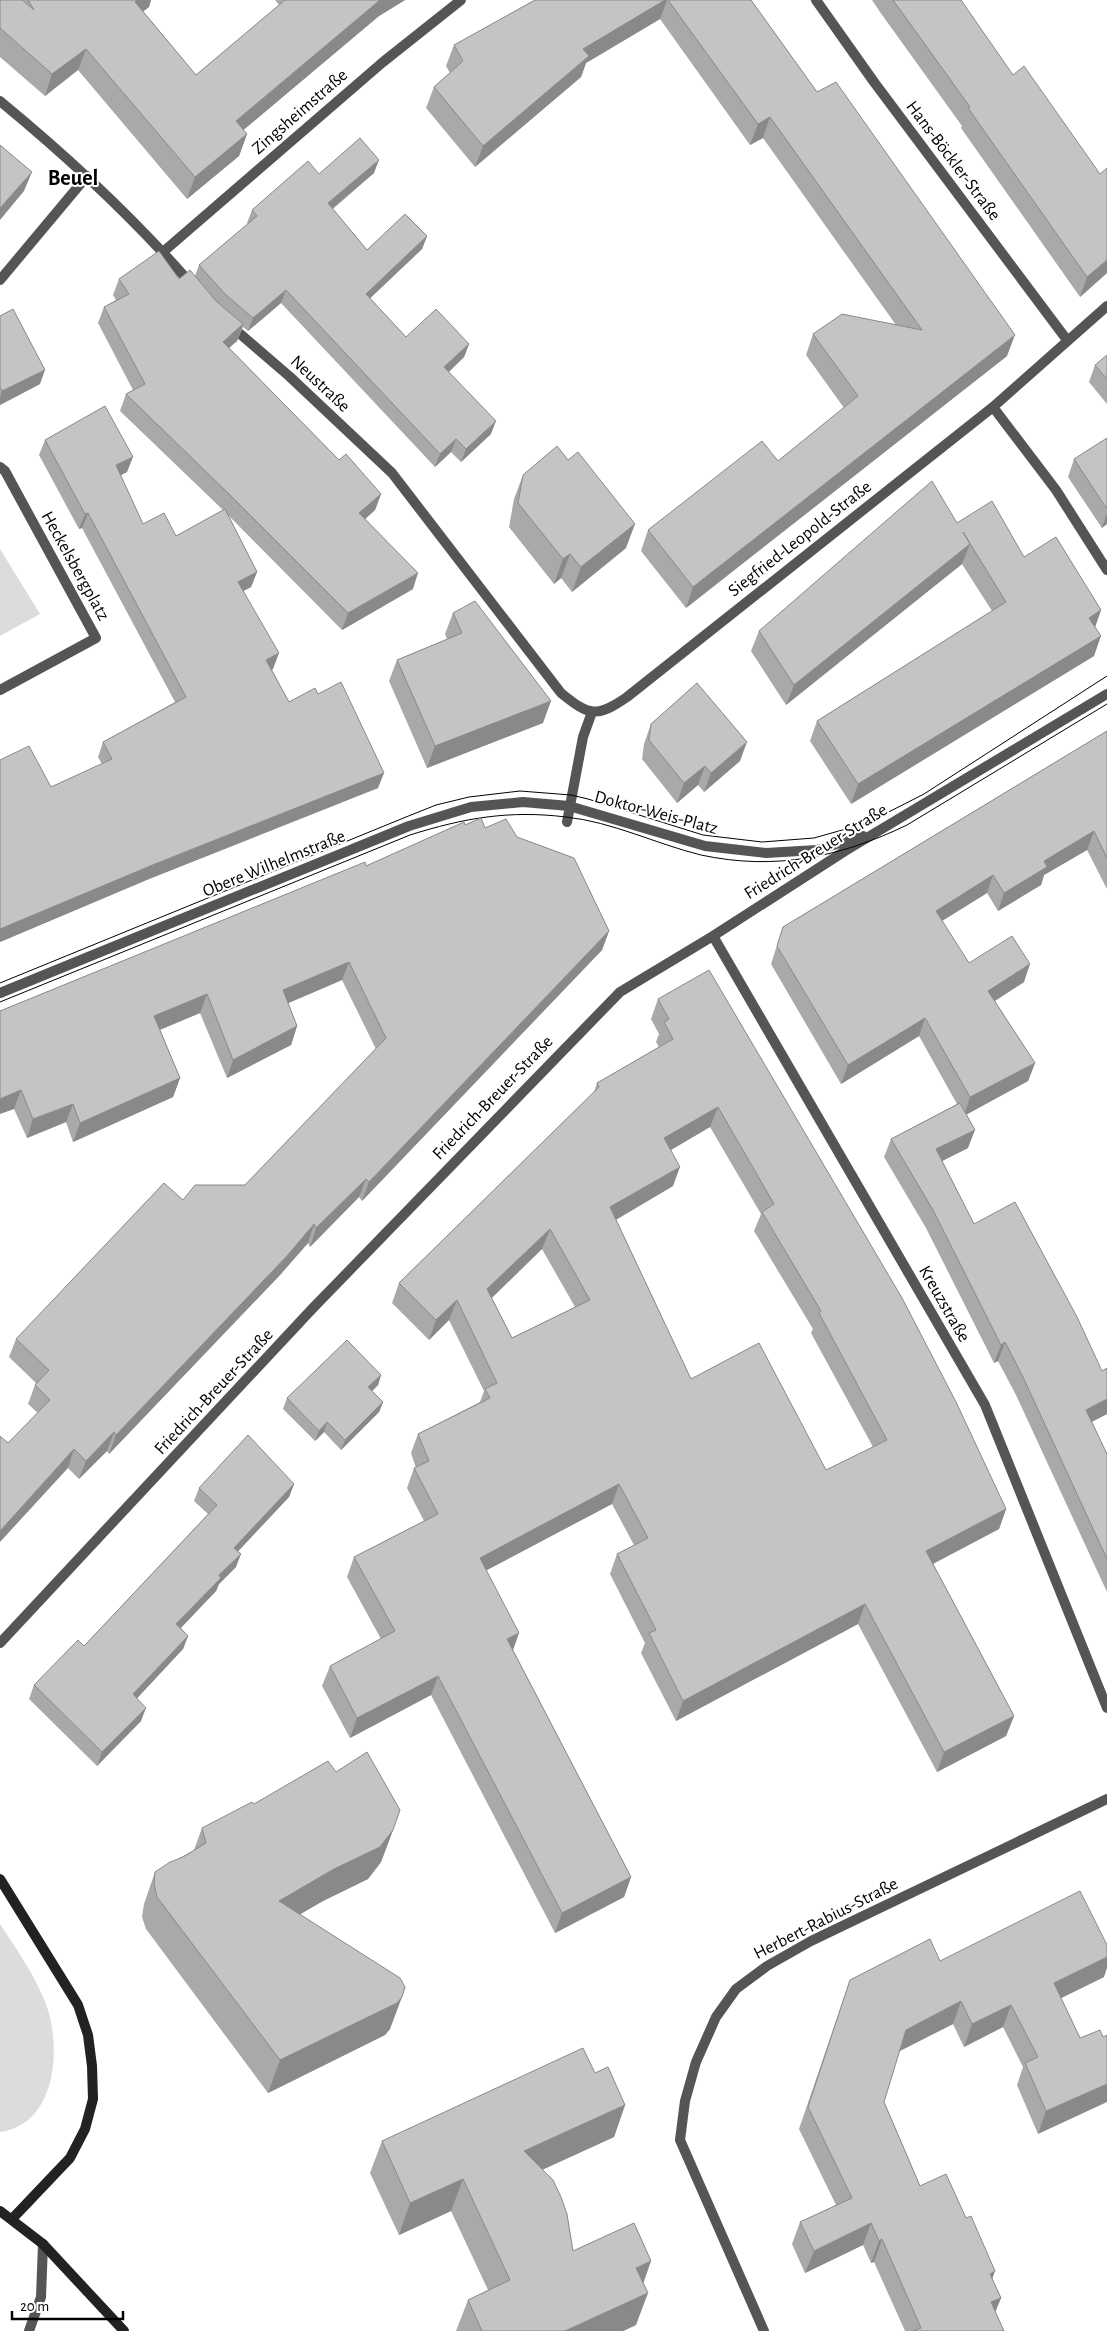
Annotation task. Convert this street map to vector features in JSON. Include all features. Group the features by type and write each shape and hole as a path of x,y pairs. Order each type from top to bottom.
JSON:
{"street":[{"name":"Zingsheimstraße","path":"163,252 383,62 461,0"},
{"name":"Hans-Böckler-Straße","path":"816,0 874,82 1067,340"},
{"path":"0,101 87,176 163,252 198,292"},
{"path":"0,280 87,176"},
{"name":"Siegfried-Leopold-Straße","path":"592,712 609,710 627,697 993,407 1107,306"},
{"name":"Neustraße","path":"222,319 289,376 392,473 561,693 580,708 592,712"},
{"path":"993,407 1056,490 1107,570"},
{"name":"Heckelsbergplatz","path":"0,467 5,471 96,638 0,690"},
{"name":"Friedrich-Breuer-Straße","path":"0,1643 312,1309 620,992 713,936 880,830 1107,694"},
{"path":"567,822 583,737 592,712"},
{"name":"Obere Wilhelmstraße","path":"0,993 409,826 471,807 523,802 569,806"},
{"name":"Doktor-Weis-Platz","path":"569,806 705,846 766,853 817,850 880,830"},
{"name":"Kreuzstraße","path":"713,936 985,1405 1052,1576 1107,1708"},
{"name":"Herbert-Rabius-Straße","path":"764,2331 680,2140 685,2101 696,2062 716,2016 736,1989 767,1966 811,1941 1107,1799"},
{"path":"0,1879 78,2005 88,2036 93,2091 93,2099 85,2129 70,2158 12,2219"},
{"path":"0,2211 43,2244 124,2331"},
{"path":"29,2331 41,2297 43,2244"}],"shaded area":[{"path":"0,549 40,614 0,636"},
{"path":"0,1924 39,1987 49,2015 53,2035 54,2057 51,2078 45,2097 34,2114 20,2126 0,2132"}],"building":[{"path":"0,0 22,0 34,10 28,0 137,0 135,2 196,75 285,0 380,0 236,121 247,134 195,177 86,49 52,74 0,28"},
{"path":"535,0 665,0 583,49 589,56 483,146 434,87 463,61 454,45"},
{"path":"668,0 751,0 817,92 836,82 1015,335 693,587 648,530 762,441 778,461 858,396 813,334 842,314 922,330 770,117 758,124"},
{"path":"893,0 961,0 1013,75 1024,66 1100,174 1107,168 1107,260 1087,277 968,108 970,107"},
{"path":"360,138 379,160 328,203 367,250 405,214 427,236 366,294 406,337 436,309 469,344 444,367 496,421 466,449 456,439 440,454 286,290 253,318 225,294 199,265 257,216 252,210 308,161 319,174"},
{"path":"0,145 32,172 0,208"},
{"path":"159,251 179,279 190,270 216,301 243,324 223,342 339,460 346,454 381,494 359,513 418,573 348,613 126,394 145,384 104,307 129,294 119,279"},
{"path":"13,309 45,370 2,391 0,387 0,316"},
{"path":"1107,355 1107,379 1095,365"},
{"path":"105,406 133,457 116,465 143,524 164,513 176,536 225,509 257,572 238,582 279,653 266,660 289,702 315,688 318,694 341,682 384,773 155,864 0,929 0,760 29,746 51,787 112,759 103,742 186,697 88,513 85,514 45,440"},
{"path":"1107,438 1107,509 1074,459"},
{"path":"557,446 568,460 578,452 635,524 581,567 570,554 563,559 518,503 523,475"},
{"path":"932,481 957,523 992,501 1024,557 1056,537 1101,610 1089,618 1101,636 858,784 817,721 1006,602 963,532 970,544 794,685 759,631"},
{"path":"475,601 551,701 435,746 397,660 462,633 453,613"},
{"path":"697,683 747,742 711,773 705,766 684,783 649,740 651,724"},
{"path":"1107,731 1107,858 1094,831 1044,861 1047,867 1004,893 993,875 936,911 969,963 1012,936 1030,964 988,991 1035,1063 970,1097 925,1018 848,1065 777,946 783,927"},
{"path":"481,818 485,828 506,819 517,837 574,858 609,931 369,1182 366,1179 316,1228 314,1224 287,1256 116,1435 114,1432 86,1461 74,1449 0,1531 0,1436 8,1443 50,1400 35,1385 49,1370 16,1339 164,1183 183,1200 195,1185 245,1185 386,1038 349,962 283,990 297,1026 233,1060 207,994 154,1016 180,1078 80,1123 73,1104 33,1119 21,1090 0,1099 0,1011 365,862 366,866 464,822 465,825"},
{"path":"709,970 902,1298 956,1402 1006,1509 926,1551 1014,1716 944,1752 865,1604 683,1701 649,1633 656,1630 617,1554 648,1538 619,1484 480,1558 519,1633 507,1639 631,1877 562,1913 438,1676 357,1718 330,1666 395,1631 354,1557 438,1514 414,1468 429,1461 418,1434 490,1398 485,1389 497,1383 457,1300 436,1320 399,1283 599,1087 597,1083 673,1039 664,1022 669,1019 658,999","holes":["718,1107 774,1204 762,1212 821,1311 819,1313 887,1440 826,1470 759,1343 691,1379 610,1207 680,1167 664,1138","550,1229 590,1300 512,1338 487,1289"]},
{"path":"960,1103 975,1130 936,1149 974,1224 1015,1202 1077,1317 1102,1371 1107,1368 1107,1399 1086,1410 1107,1454 1107,1559 1005,1342 1001,1345 933,1210 891,1139"},
{"path":"347,1340 381,1375 368,1387 383,1402 345,1440 327,1422 319,1431 287,1398"},
{"path":"248,1435 294,1484 234,1548 241,1554 219,1575 221,1578 176,1624 188,1636 133,1694 146,1708 102,1752 34,1685 78,1640 84,1646 217,1505 199,1488"},
{"path":"367,1752 400,1810 393,1830 380,1847 334,1869 279,1901 400,1978 405,1987 402,1997 397,2003 280,2060 157,1897 154,1884 155,1872 206,1843 202,1828 252,1802 254,1804 328,1761 336,1772"},
{"path":"1080,1891 1107,1945 1107,1957 1054,1983 1080,2038 1100,2030 1103,2037 1107,2035 1107,2084 1046,2111 1025,2063 1038,2057 1011,2005 972,2024 961,2001 906,2030 884,2102 920,2186 946,2174 966,2218 971,2216 995,2271 990,2274 1001,2298 991,2302 1004,2331 913,2331 921,2328 882,2239 879,2241 871,2223 814,2251 800,2222 852,2198 808,2107 850,1980 930,1939 940,1961"},
{"path":"583,2048 595,2073 608,2067 625,2105 524,2151 553,2180 567,2214 573,2251 634,2223 651,2261 636,2268 648,2293 565,2331 482,2331 468,2300 510,2280 463,2179 410,2203 382,2141"}],"tram line":[{"path":"0,983 436,805 469,797 520,791 571,795 703,835 762,842 814,838 867,823 924,794 1107,676"},
{"path":"0,1002 410,835 468,820 525,814 566,817 618,828 701,855 728,860 781,861 832,853 882,836 907,825 1107,704"}],"district":[{"name":"Beuel","path":"73,178"}]}
